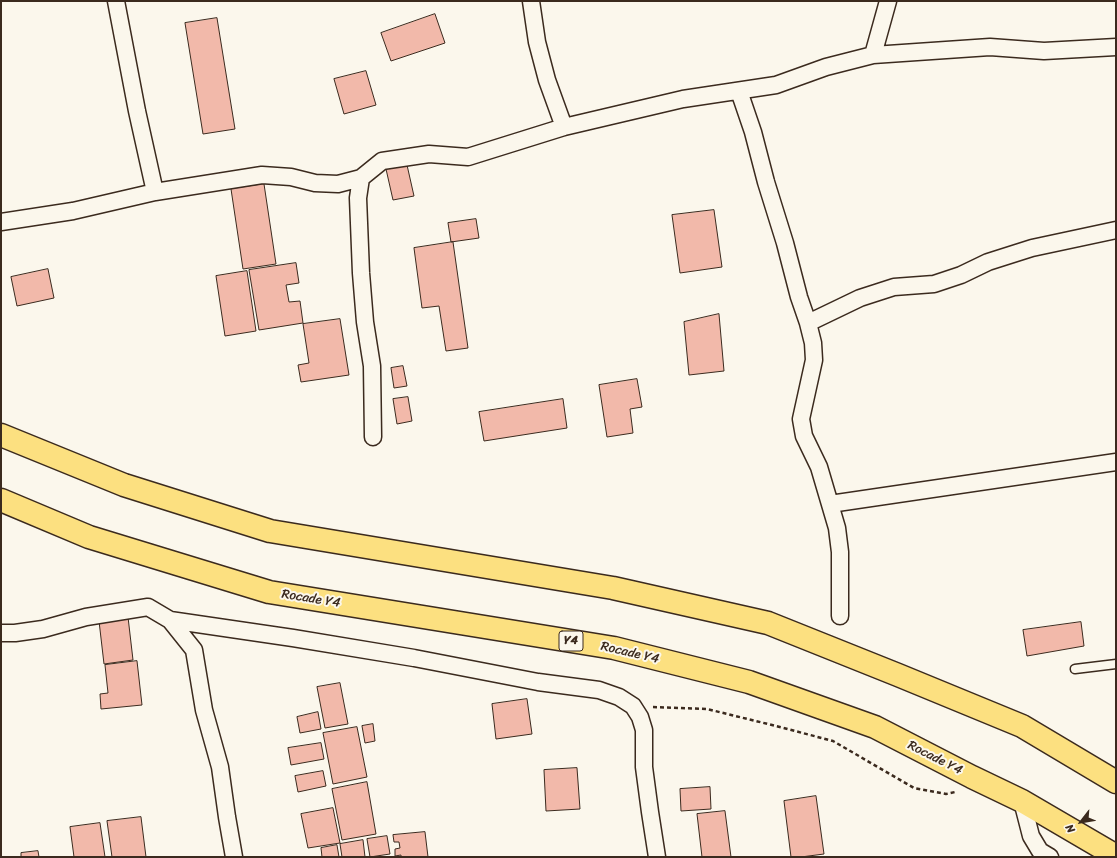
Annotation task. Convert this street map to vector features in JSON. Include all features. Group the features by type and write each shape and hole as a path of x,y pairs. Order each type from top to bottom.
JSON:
{"highway":[{"path":"1,435 124,485 270,531 613,588 768,624 1022,726 1116,782"},
{"name":"Rocade Y4","path":"1,500 89,538 269,592 614,648 749,682 875,727 1022,801 1116,856"}],"street":[{"path":"116,1 137,110 155,192"},
{"path":"531,1 537,42 547,80 564,127"},
{"path":"873,55 888,1"},
{"path":"1,222 73,211 155,192 262,175 291,177 315,183 338,184 361,178 382,161 429,154 468,157 564,127 683,99 776,85 826,67 873,55 990,47 1044,51 1116,47"},
{"path":"739,91 753,132 813,343 814,360 801,420 804,436 819,467 837,528 840,552 840,616"},
{"path":"361,178 358,198 361,273 365,322 372,366 373,436"},
{"path":"808,323 860,298 894,287 934,284 961,275 988,262 1032,248 1116,230"},
{"path":"830,504 1116,462"},
{"path":"1,633 15,633 43,629 86,617 148,607 170,620 194,650 204,710 220,767 234,857"},
{"path":"170,620 384,653 538,682 599,690 619,697 633,706 640,717 644,730 644,768 657,857"},
{"path":"1022,801 1031,836 1040,851 1050,857"}],"lane":[{"path":"1075,669 1116,664"}],"path":[{"path":"633,706 707,709 833,741 914,788 946,794 964,790 972,777"}],"building":[{"path":"435,14 445,43 391,61 381,33"},
{"path":"217,18 235,129 203,134 185,23"},
{"path":"366,71 376,105 344,114 334,79"},
{"path":"407,165 414,196 393,200 386,169"},
{"path":"264,184 276,264 243,269 231,189"},
{"path":"714,210 722,267 680,273 672,215"},
{"path":"476,219 479,238 451,242 448,223"},
{"path":"453,242 468,348 446,351 439,306 422,308 414,248"},
{"path":"296,263 299,283 286,285 289,302 300,301 303,323 259,330 249,270"},
{"path":"48,269 54,298 17,306 11,277"},
{"path":"247,271 256,331 225,336 216,276"},
{"path":"719,314 724,371 689,375 684,322"},
{"path":"340,319 349,375 301,382 298,365 309,363 303,324"},
{"path":"403,366 407,386 394,388 391,368"},
{"path":"637,379 642,407 630,409 633,433 607,437 599,385"},
{"path":"408,397 412,421 397,424 393,399"},
{"path":"563,399 567,428 484,441 479,412"},
{"path":"128,617 133,660 104,664 99,621"},
{"path":"1081,622 1084,646 1027,656 1023,630"},
{"path":"137,661 142,705 101,709 100,694 108,693 105,665"},
{"path":"340,683 348,724 325,728 317,687"},
{"path":"527,699 532,734 496,739 492,704"},
{"path":"318,712 321,729 300,733 297,717"},
{"path":"373,724 375,741 365,743 362,726"},
{"path":"357,727 367,777 333,784 323,733"},
{"path":"321,743 324,759 291,765 288,748"},
{"path":"577,768 580,809 546,811 544,770"},
{"path":"323,771 326,786 298,792 295,776"},
{"path":"367,782 376,834 342,840 332,789"},
{"path":"710,787 711,809 681,811 680,789"},
{"path":"816,796 824,854 791,857 784,801"},
{"path":"333,808 340,843 308,848 301,814"},
{"path":"725,811 731,857 702,857 697,814"},
{"path":"141,817 146,857 112,857 107,821"},
{"path":"100,823 105,857 74,857 70,827"},
{"path":"425,832 428,857 395,856 395,849 400,848 399,842 394,842 393,835"},
{"path":"387,836 390,854 370,857 367,839"},
{"path":"363,840 365,857 342,857 340,844"},
{"path":"337,845 339,857 322,857 321,848"},
{"path":"38,851 39,857 21,857 21,853"}]}
